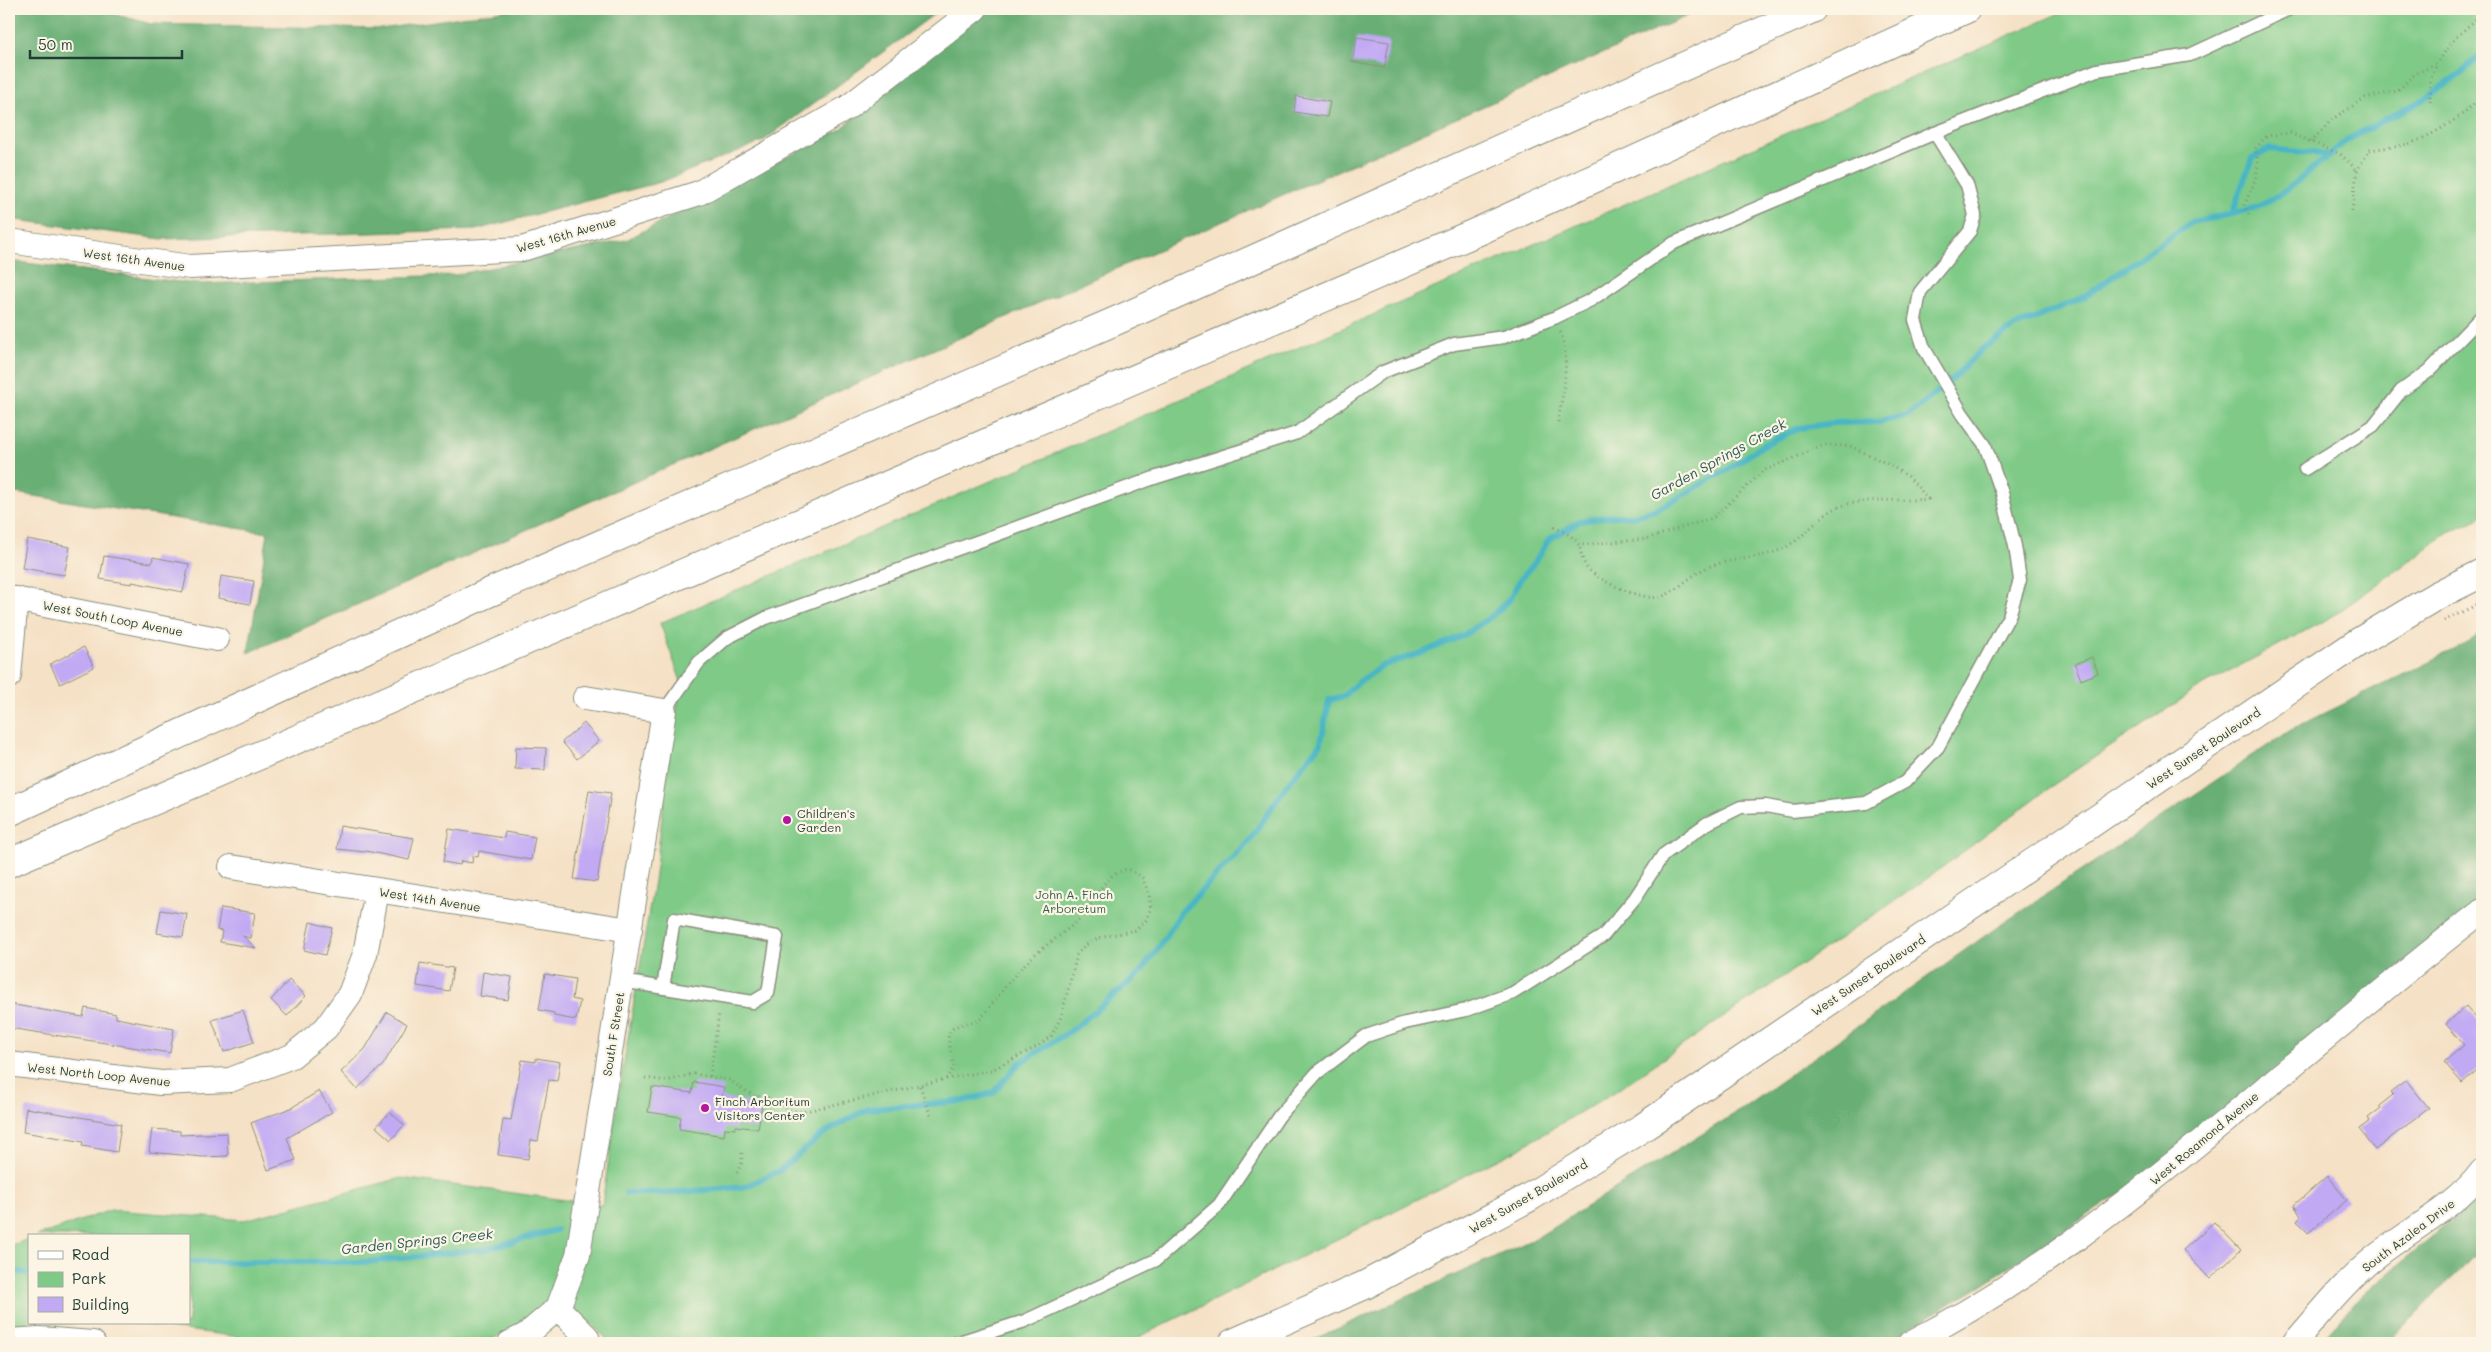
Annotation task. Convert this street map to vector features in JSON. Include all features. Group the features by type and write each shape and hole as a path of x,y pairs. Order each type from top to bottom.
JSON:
{"main road":[{"path":"9,812 488,593 1129,315 1812,9"},
{"path":"9,863 1479,231 1966,9"},
{"name":"West Sunset Boulevard","path":"1233,1343 1365,1285 1528,1198 1642,1128 2357,642 2436,596 2482,573"}],"street":[{"name":"West 16th Avenue","path":"9,241 190,267 522,249 699,194 847,108 975,9"},
{"path":"9,676 12,599"},
{"name":"West South Loop Avenue","path":"12,599 216,639"},
{"path":"585,698 664,711"},
{"name":"South F Street","path":"558,1308 578,1255 664,711"},
{"name":"West 14th Avenue","path":"231,867 630,930"},
{"name":"West North Loop Avenue","path":"9,1064 162,1083 230,1080 292,1056 326,1028 350,994 365,954 377,891"},
{"name":"West Rosamond Avenue","path":"1910,1343 2007,1289 2135,1196 2408,969 2482,911"},
{"name":"South Azalea Drive","path":"2294,1343 2347,1282 2371,1261 2453,1202 2482,1171"},
{"path":"510,1343 526,1335 558,1308 587,1337 588,1343"},
{"path":"9,1341 39,1339 93,1343"}],"lane":[{"path":"664,711 699,662 727,638 766,618 1154,478 1297,433 1383,372 1454,344 1504,337 1554,318 1591,300 1674,243 1935,133 2097,70 2190,55 2289,9"},
{"path":"956,1343 1025,1321 1156,1260 1219,1205 1279,1116 1317,1073 1366,1036 1405,1023 1466,1010 1513,993 1603,936 1635,898 1663,855 1706,824 1741,808 1766,806 1792,811 1866,804 1905,782 1938,747 2009,616 2020,580 2015,546 2002,493 1985,446 1962,413 1924,348 1915,320 1920,292 1970,231 1975,215 1967,185 1935,133"},
{"path":"2305,469 2373,426 2401,391 2429,371 2482,316"},
{"path":"621,981 663,988 753,1002 768,993 778,937 674,920 663,988"}],"path":[{"path":"2430,102 2428,92 2437,63 2455,38 2482,14"},
{"path":"2311,142 2331,120 2366,98 2397,91 2416,74 2437,63"},
{"path":"2352,211 2357,170 2370,150 2409,143 2448,124 2479,100 2482,91"},
{"path":"2249,214 2244,206 2255,180 2259,159 2255,149 2268,136 2290,133 2340,154 2357,170"},
{"path":"1558,422 1566,375 1564,341"},
{"path":"1554,527 1572,536 1579,545 1587,568 1611,585 1636,594 1661,597 1707,568 1752,558 1786,547 1840,506 1875,500 1906,502 1928,499 1909,477 1890,465 1850,446 1824,445 1762,471 1713,518 1646,539 1579,545"},
{"path":"645,1078 667,1081 694,1074 729,1080 755,1098 765,1096 790,1110 802,1112 992,1070 1038,1046 1051,1036 1062,1017 1077,955 1084,946 1099,938 1135,930 1146,920 1151,908 1149,894 1142,877 1135,871 1128,869 1119,871 1108,878 1086,913 1068,930 1030,959 979,1021 959,1024 952,1028 948,1036 954,1068 946,1079"},
{"path":"710,1076 718,1021"},
{"path":"920,1086 932,1117"},
{"path":"737,1173 742,1162 742,1149"}],"green space":[{"path":"9,9 95,9 151,24 381,29 515,9 941,9 763,141 661,182 475,230 162,239 9,219"},
{"path":"989,9 1703,9 248,653 268,533 9,492 9,261 197,284 455,275 626,240 841,129"},
{"name":"John A. Finch Arboretum","path":"2069,9 2482,9 2482,517 2451,531 2333,616 2200,687 2056,783 1921,883 1614,1092 1513,1152 1127,1343 605,1343 606,1338 575,1309 540,1305 522,1324 494,1338 420,1343 287,1343 139,1324 190,1324 190,1234 43,1234 111,1210 245,1220 401,1178 602,1205 655,875 673,727 682,684 660,623 1161,408"},
{"path":"2482,632 2482,899 2132,1186 1983,1284 1885,1343 1306,1343 1538,1237 1739,1111 1996,928 2291,730 2469,642"},
{"path":"2482,1183 2482,1247 2387,1343 2319,1343 2357,1300 2461,1212"},
{"path":"28,1239 28,1324 52,1324 9,1326 9,1246"}],"building":[{"path":"1357,37 1389,42 1384,68 1352,62"},
{"path":"1296,96 1330,102 1327,117 1294,112"},
{"path":"27,539 70,547 64,575 22,568"},
{"path":"104,556 152,563 153,557 189,564 183,592 132,582 132,584 100,579"},
{"path":"221,576 254,581 250,604 218,598"},
{"path":"84,647 94,667 60,684 50,664"},
{"path":"2092,657 2098,673 2081,680 2075,664"},
{"path":"584,723 599,741 577,759 562,742"},
{"path":"516,747 546,748 545,770 515,769"},
{"path":"589,790 611,793 597,882 574,879"},
{"path":"340,826 414,838 409,860 366,851 337,849"},
{"path":"449,829 504,838 505,832 535,837 531,860 479,851 478,857 473,856 472,863 461,861 460,865 443,862"},
{"path":"221,908 255,913 251,938 243,936 256,948 220,942 222,931 217,930"},
{"path":"161,910 187,914 183,937 157,933"},
{"path":"310,922 332,928 325,955 304,950"},
{"path":"420,963 453,968 449,991 417,986"},
{"path":"483,972 512,977 508,1000 480,996"},
{"path":"545,974 575,979 572,999 580,1001 576,1020 554,1016 554,1013 539,1010"},
{"path":"289,980 306,996 287,1016 271,1000"},
{"path":"9,1004 83,1017 85,1008 116,1014 116,1018 174,1029 170,1053 9,1028"},
{"path":"2466,1006 2482,1025 2482,1066 2462,1083 2444,1062 2464,1045 2446,1024"},
{"path":"243,1010 254,1042 224,1052 212,1020"},
{"path":"387,1012 407,1024 383,1065 357,1089 341,1072 365,1049"},
{"path":"536,1058 560,1062 557,1081 549,1080 538,1141 531,1140 528,1159 498,1155 503,1119 511,1120 522,1060 536,1062"},
{"path":"2406,1080 2429,1108 2375,1150 2359,1129 2370,1121 2368,1118 2381,1108 2379,1106 2393,1095 2390,1092"},
{"name":"Finch Arboritum Visitors Center","path":"694,1082 724,1087 722,1098 762,1104 758,1129 736,1126 735,1129 725,1128 724,1136 679,1129 681,1117 648,1112 652,1087 692,1093"},
{"path":"319,1091 332,1112 287,1138 296,1160 268,1170 251,1123 291,1108"},
{"path":"26,1108 121,1124 117,1152 82,1146 83,1142 23,1132"},
{"path":"390,1112 404,1125 391,1140 376,1127"},
{"path":"152,1129 180,1131 180,1135 227,1133 228,1156 203,1157 149,1152"},
{"path":"2327,1176 2347,1200 2308,1233 2297,1220 2301,1216 2294,1205"},
{"path":"2214,1222 2241,1250 2210,1279 2183,1250"}],"waterway":[{"name":"Garden Springs Creek","path":"626,1193 668,1193 744,1187 779,1171 824,1133 867,1109 964,1101 993,1093 1020,1063 1075,1028 1139,974 1160,946 1182,911 1249,841 1287,785 1321,743 1329,700 1344,696 1356,684 1384,665 1424,652 1462,636 1492,616 1510,599 1521,578 1535,562 1549,539 1580,521 1612,516 1634,516 1658,509 1727,470 1765,444 1799,428 1834,423 1879,422 1908,415 1945,386 1983,348 2015,327 2082,298 2192,222 2260,206 2287,190 2347,140 2424,99 2452,80 2482,55"},
{"name":"Garden Springs Creek","path":"2232,214 2252,158 2270,149 2331,155"},
{"name":"Garden Springs Creek","path":"190,1262 367,1262 486,1249 556,1230"},
{"name":"Garden Springs Creek","path":"9,1271 28,1273"}],"place":[{"name":"Children's Garden","path":"787,820"},
{"name":"Finch Arboritum Visitors Center","path":"705,1108"}]}
